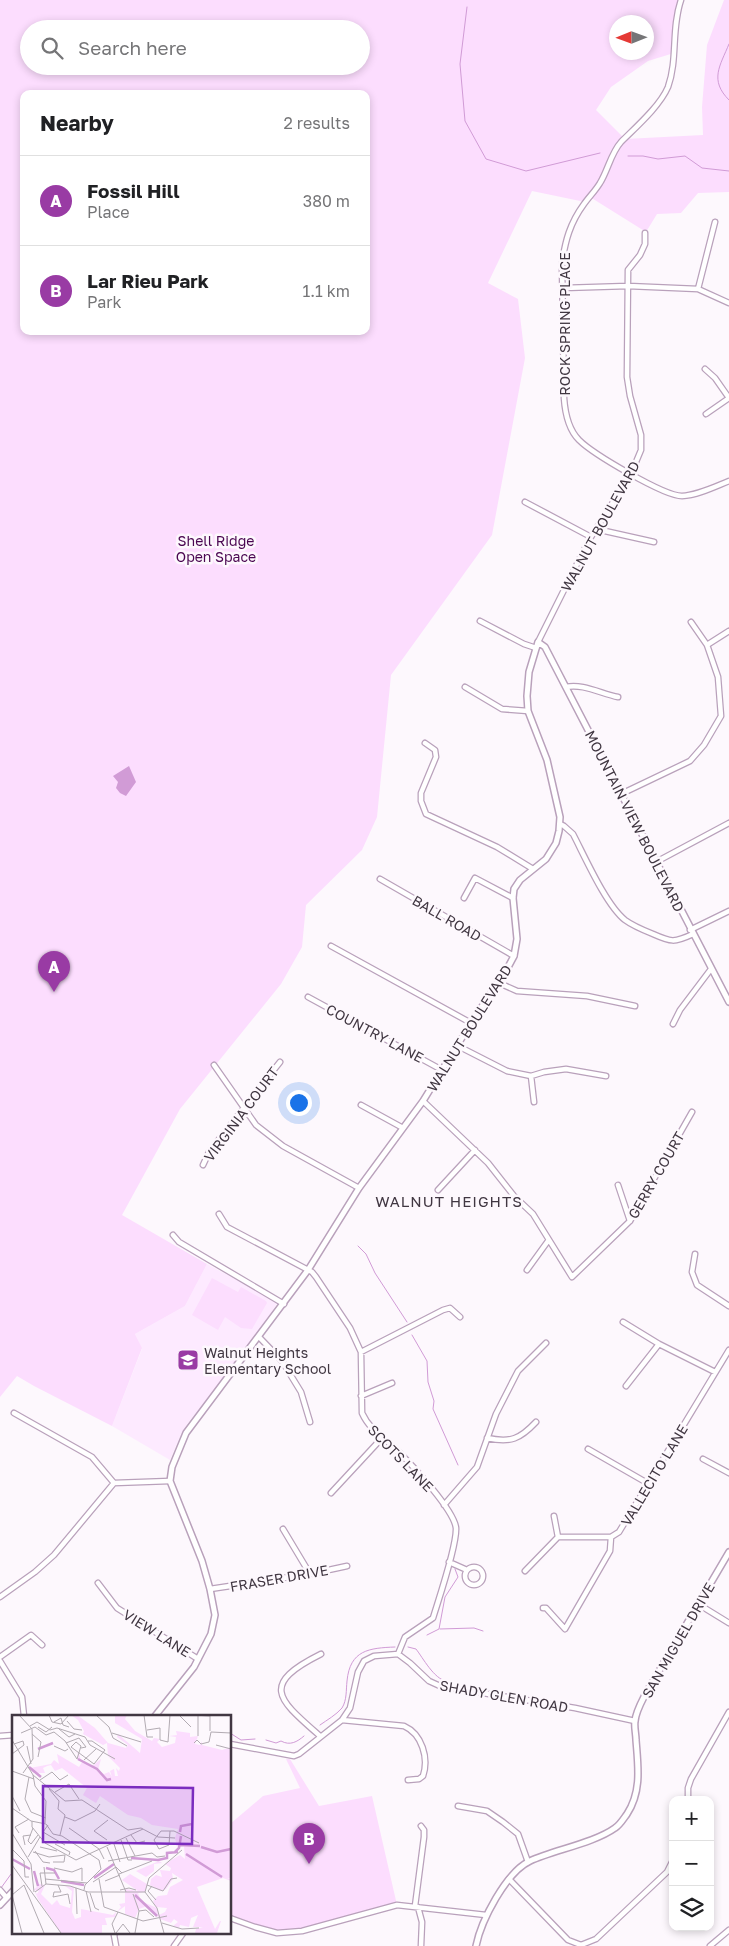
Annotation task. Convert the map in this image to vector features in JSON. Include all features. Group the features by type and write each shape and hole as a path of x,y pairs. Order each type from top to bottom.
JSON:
{"street":[{"name":"ROCK SPRING PLACE","path":"631,474 608,462 578,439 566,416 564,398 563,255 570,226 578,211 600,183 621,143 661,99 668,87 672,67 676,14 681,0"},
{"path":"698,290 715,222"},
{"name":"WALNUT BOULEVARD","path":"170,1481 172,1467 192,1424 260,1337 308,1270 359,1188 423,1101 471,1023 499,983 514,956 517,939 513,898 516,884 550,854 556,843 560,824 547,760 528,711 527,684 529,672 538,642 591,537 631,474 641,450 641,435 627,378 628,270 640,255 645,244 645,233"},
{"path":"563,288 628,286 698,290 729,303"},
{"path":"705,369 729,398 706,414"},
{"path":"631,474 674,495 696,493 729,481"},
{"path":"525,502 591,537"},
{"path":"596,529 654,542"},
{"path":"480,621 524,644 536,648"},
{"path":"621,794 690,761 704,746 721,716 718,677 708,645 691,622"},
{"path":"708,645 729,631"},
{"name":"MOUNTAIN VIEW BOULEVARD","path":"538,642 545,647 729,1002"},
{"path":"465,687 502,709 528,711"},
{"path":"566,687 581,687 618,697"},
{"path":"425,743 435,750 436,757 421,793 421,801 426,814 497,847 532,869"},
{"path":"656,862 729,823"},
{"path":"560,824 573,834 610,904 626,920 640,929 670,941 678,941 729,911"},
{"path":"464,898 475,878 513,898"},
{"name":"BALL ROAD","path":"380,879 514,956"},
{"path":"331,946 471,1023"},
{"path":"673,1024 680,1010 711,969"},
{"path":"499,983 517,991 587,996 635,1006"},
{"name":"COUNTRY LANE","path":"308,997 442,1070"},
{"path":"458,1046 507,1071 531,1076 566,1069 606,1076"},
{"name":"VIRGINIA COURT","path":"203,1165 209,1152 280,1062"},
{"path":"214,1064 256,1125 283,1146 359,1188"},
{"path":"531,1076 534,1102"},
{"path":"423,1101 475,1150 499,1175 514,1196 533,1214 548,1241 527,1270"},
{"path":"361,1105 403,1128"},
{"name":"GERRY COURT","path":"548,1241 572,1277 630,1221 692,1112"},
{"path":"438,1190 475,1150"},
{"path":"618,1185 630,1221"},
{"name":"SCOTS LANE","path":"219,1214 227,1227 308,1270 316,1277 350,1328 361,1352 361,1396 362,1413 365,1420 382,1438 398,1450 444,1505 454,1523 456,1530 449,1562 433,1618 405,1637 398,1654"},
{"path":"173,1235 179,1242 284,1304"},
{"path":"695,1254 692,1272 697,1285 729,1306"},
{"path":"361,1352 443,1310 450,1308 460,1317"},
{"path":"623,1322 659,1344 715,1372"},
{"path":"260,1337 282,1361 301,1392 310,1422"},
{"path":"444,1505 477,1467 496,1414 518,1371 546,1343"},
{"path":"626,1386 659,1344"},
{"name":"VALLECITO LANE","path":"558,1537 611,1537 619,1532 729,1350"},
{"path":"361,1396 392,1383"},
{"path":"14,1413 92,1457 114,1482 132,1484 170,1481 202,1561 215,1615 211,1634 194,1667 155,1715"},
{"path":"487,1438 512,1440 520,1437 536,1422"},
{"path":"332,1493 382,1438"},
{"path":"588,1449 649,1484"},
{"path":"703,1459 729,1474"},
{"path":"0,1597 35,1572 54,1555 114,1482"},
{"path":"525,1571 558,1537 554,1516"},
{"path":"283,1529 310,1574"},
{"path":"543,1608 546,1608 566,1629 610,1550 611,1537"},
{"name":"SAN MIGUEL DRIVE","path":"476,1946 486,1915 509,1879 528,1862 601,1836 616,1828 628,1812 637,1793 639,1769 635,1721 646,1693 729,1552"},
{"path":"449,1562 467,1570"},
{"name":"FRASER DRIVE","path":"210,1589 310,1574 347,1566"},
{"name":"VIEW LANE","path":"98,1582 117,1608 198,1659"},
{"path":"698,1604 729,1622"},
{"path":"0,1657 31,1635 42,1645"},
{"path":"320,1736 289,1708 282,1699 281,1687 286,1676 298,1665 321,1654"},
{"path":"231,1744 294,1756 299,1754 342,1720 350,1708 358,1672 364,1661 374,1656 398,1654"},
{"name":"SHADY GLEN ROAD","path":"398,1654 429,1681 440,1686 575,1708 635,1721"},
{"path":"0,1661 22,1698 24,1715"},
{"path":"688,1796 691,1778 729,1712"},
{"path":"342,1720 404,1726 410,1729 419,1739 425,1764 423,1776 408,1780"},
{"path":"458,1806 487,1811 504,1822 518,1834 528,1862"},
{"path":"420,1826 424,1830 417,1906 422,1922 421,1946"},
{"path":"509,1879 568,1940 581,1945 596,1939 669,1868"},
{"path":"0,1890 6,1897"},
{"path":"0,1904 12,1892"},
{"path":"231,1918 277,1933 302,1931 396,1905 486,1915"},
{"path":"710,1946 729,1930"},
{"path":"176,1944 183,1946"}],"shaded area":[{"path":"129,766 136,782 126,796 116,788 118,782 113,776"},
{"name":"Walnut Heights Elementary School","path":"207,1264 278,1302 256,1336 188,1423 170,1460 112,1426 142,1349 135,1334 185,1306"}],"green space":[{"name":"Shell Ridge Open Space","path":"0,0 681,0 674,53 654,59 654,15 609,15 609,60 651,60 611,87 596,110 625,139 703,135 702,107 707,45 724,0 729,0 729,192 698,193 681,213 657,214 646,232 590,197 585,202 532,191 488,283 518,299 525,358 492,535 391,675 377,817 362,850 306,905 302,947 281,984 180,1109 122,1215 207,1264 185,1306 135,1334 142,1348 112,1426 17,1376 0,1397"},
{"path":"212,1278 238,1292 241,1287 266,1301 267,1303 252,1329 241,1328 225,1317 218,1330 192,1315"},
{"path":"286,1759 290,1759 319,1806 372,1796 397,1905 302,1931 277,1933 231,1918 231,1823 263,1796 300,1788"}],"waterway":[{"path":"467,7 460,64 465,121 486,159 526,171 600,153"},
{"path":"729,44 718,73 719,86 729,100"},
{"path":"628,156 658,159 685,156 702,168 729,171"},
{"path":"358,1246 366,1254 375,1273 407,1322"},
{"path":"412,1335 427,1361 428,1382 434,1401 433,1409 458,1465"},
{"path":"427,1635 439,1629 445,1597 458,1577 455,1569"},
{"path":"440,1629 474,1628 483,1631"},
{"path":"320,1725 344,1705 349,1671 357,1657 369,1650 395,1647"},
{"path":"408,1647 416,1649 433,1672 446,1681"},
{"path":"231,1734 241,1740 255,1739"},
{"path":"266,1740 276,1743 281,1741 290,1743 296,1742 304,1736"},
{"path":"1,1888 12,1873"}],"place":[{"name":"Fossil Hill","path":"54,992"},
{"name":"Walnut Heights Elementary School","path":"188,1360"},
{"name":"Lar Rieu Park","path":"309,1864"}],"district":[{"name":"WALNUT HEIGHTS","path":"449,1201"}]}
